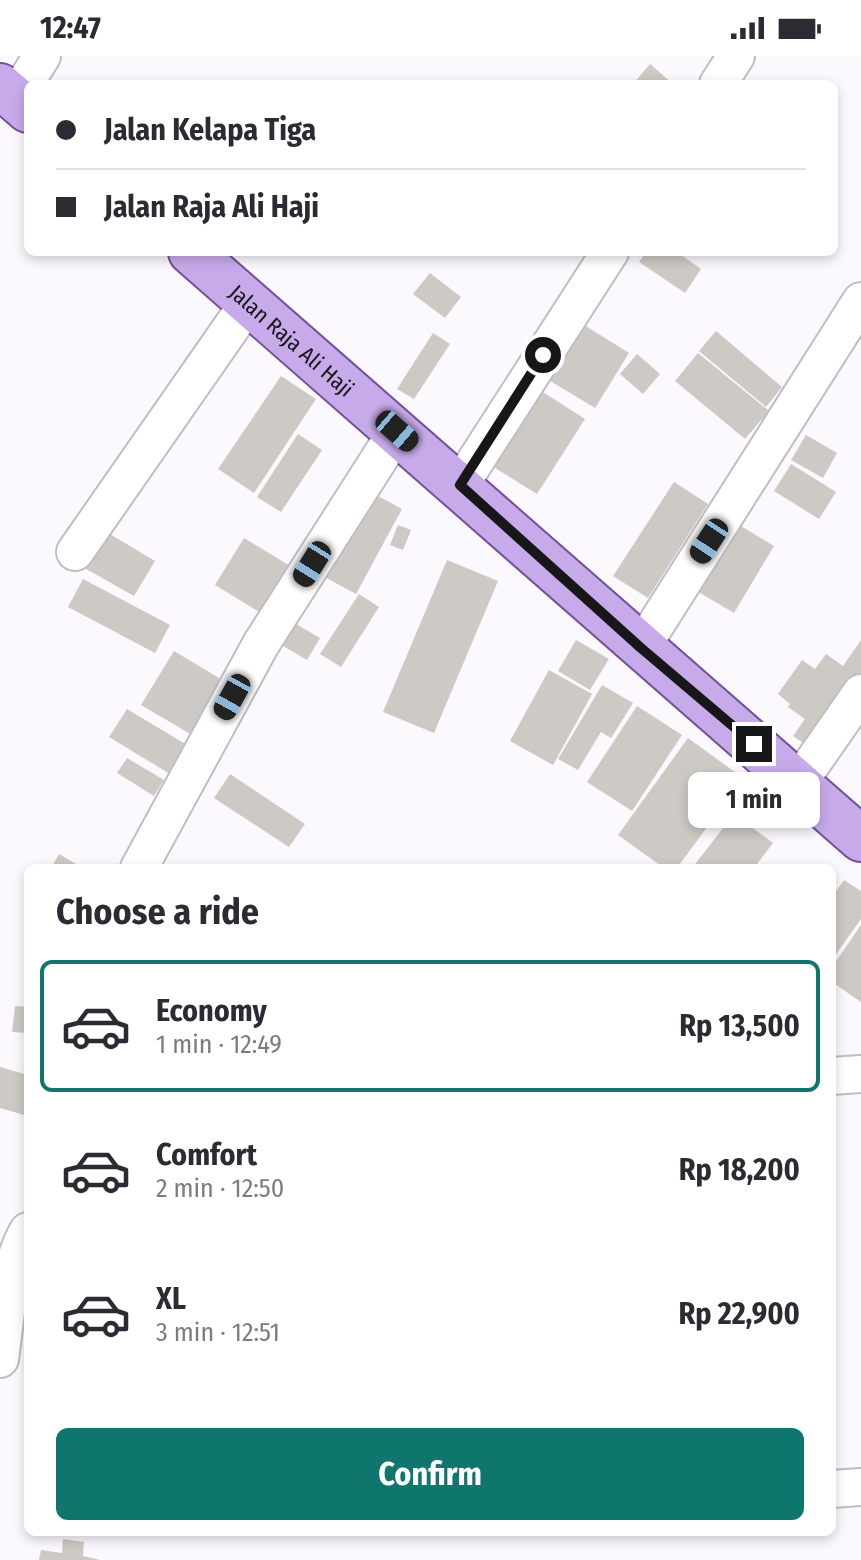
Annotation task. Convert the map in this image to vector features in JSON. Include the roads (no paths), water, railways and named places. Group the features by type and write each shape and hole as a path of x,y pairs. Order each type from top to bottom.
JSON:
{"main road":[{"name":"Jalan Raja Ali Haji","path":"196,256 460,485 641,648 799,782 857,826"}],"street":[{"path":"26,80 42,56"},
{"path":"721,80 736,56"},
{"path":"460,485 607,256"},
{"path":"641,648 861,301"},
{"path":"75,552 249,302"},
{"path":"141,864 261,644 397,431"},
{"path":"799,782 861,693"},
{"path":"836,1076 861,1074"},
{"path":"0,1359 14,1264 24,1238"},
{"path":"836,1489 861,1487"}]}
